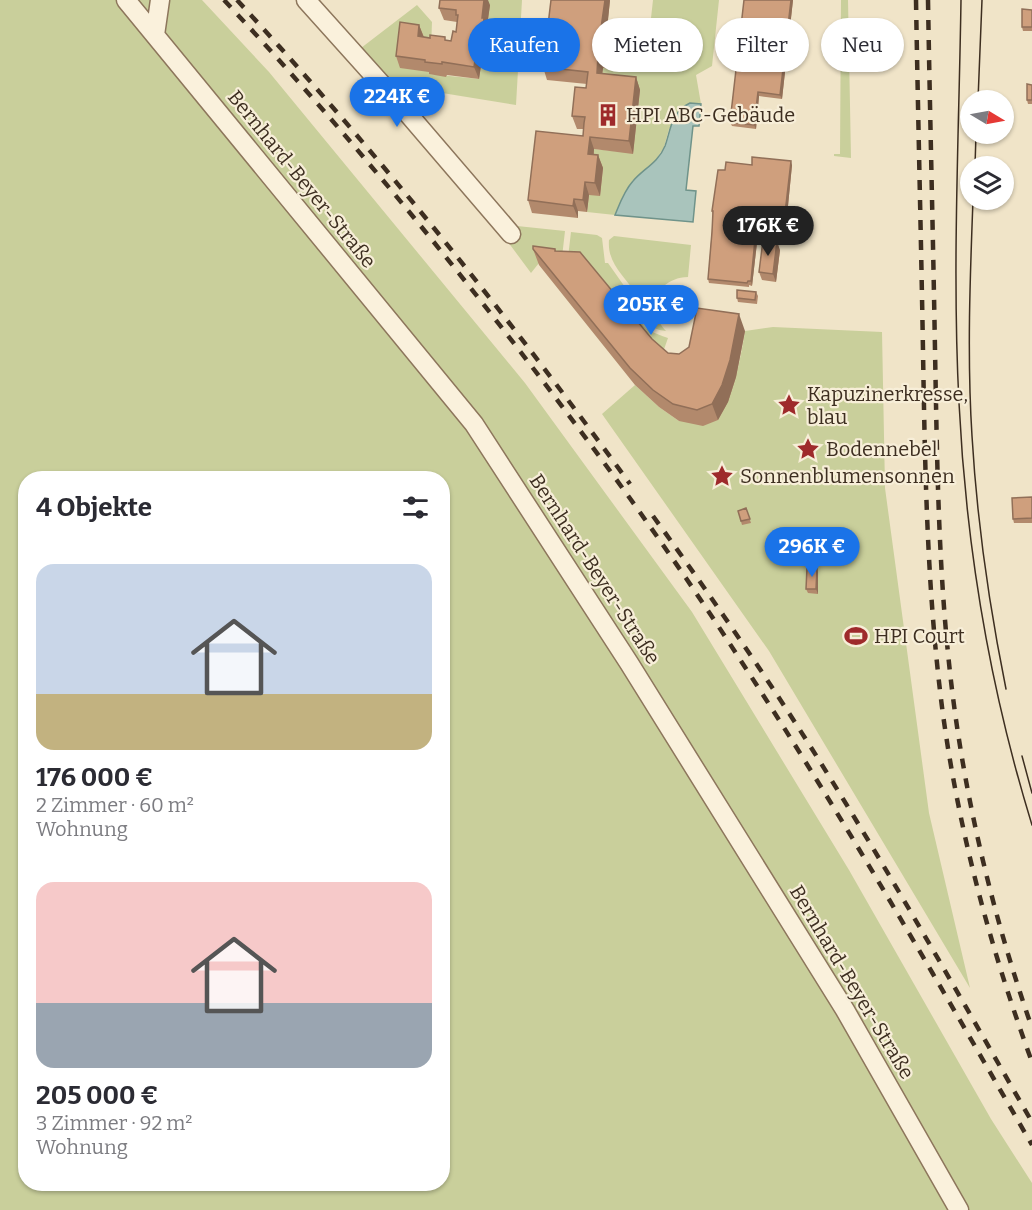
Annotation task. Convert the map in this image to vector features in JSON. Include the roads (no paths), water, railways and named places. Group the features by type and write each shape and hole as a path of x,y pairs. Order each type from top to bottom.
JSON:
{"street":[{"name":"Bernhard-Beyer-Straße","path":"126,0 474,424 629,663 845,1010 959,1210"},
{"path":"156,35 160,0"},
{"path":"306,0 404,108 511,234"}],"water":[{"path":"690,103 701,104 699,126 693,126 686,190 696,191 693,222 615,215 630,185 662,152 675,116"}],"tram line":[{"path":"961,0 956,302 962,457 982,617 1004,722 1032,825"},
{"path":"978,90 982,0"},
{"path":"975,156 976,144"},
{"path":"973,210 969,347 972,436 984,563 1006,689"},
{"path":"1022,756 1032,793"}],"railway":[{"path":"224,0 332,120 435,244 564,409 655,534 713,618 817,780 1032,1145"},
{"path":"237,0 341,117 441,236 630,484"},
{"path":"916,0 926,485 937,663 949,753 966,843 1002,975 1032,1062"},
{"path":"928,0 936,428 942,585 949,663 962,756 980,848 991,894 1032,1028"},
{"path":"653,516 774,690 841,795 1032,1122"}],"place":[{"name":"HPI ABC-Gebäude","path":"608,115"},
{"name":"Kapuzinerkresse, blau","path":"789,405"},
{"name":"Bodennebel","path":"808,449"},
{"name":"Sonnenblumensonnen","path":"722,476"},
{"name":"HPI Court","path":"856,636"}]}
